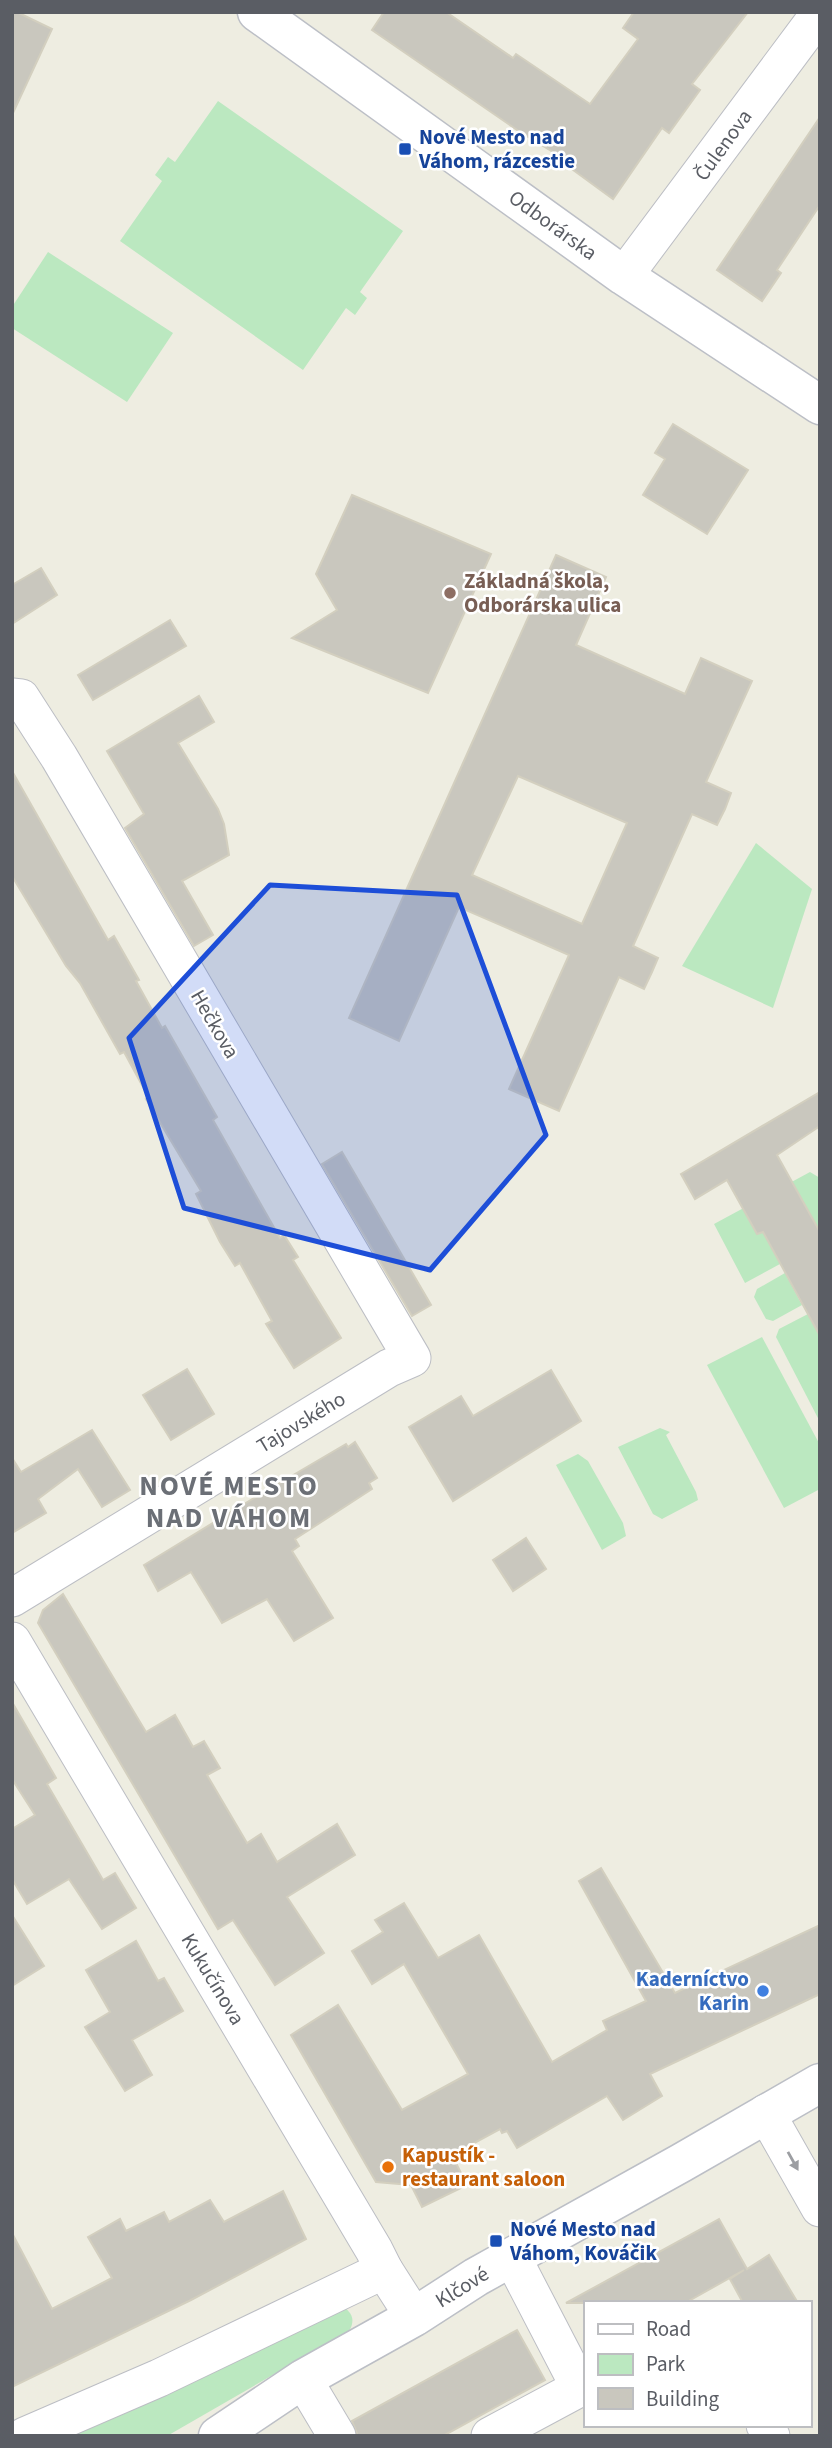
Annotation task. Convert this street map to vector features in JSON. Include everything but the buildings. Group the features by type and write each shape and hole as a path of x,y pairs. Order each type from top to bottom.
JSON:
{"main road":[{"name":"Odborárska","path":"257,12 624,276 820,405"},
{"name":"Klčové","path":"218,2436 303,2379 414,2317 476,2277 681,2164 820,2083"}],"street":[{"name":"Čulenova","path":"624,276 820,13"},
{"name":"Hečkova","path":"12,697 21,698 59,757 412,1358"},
{"name":"Tajovského","path":"12,1598 377,1376 412,1358"},
{"name":"Kukučínova","path":"12,1641 383,2270 414,2317"},
{"path":"766,2113 820,2208"},
{"path":"490,2436 582,2386 512,2257"},
{"path":"25,2436 159,2378 383,2270"},
{"path":"303,2379 337,2436"}],"highlighted area":[{"path":"270,885 457,895 546,1135 430,1270 184,1208 129,1038"}],"green space":[{"path":"218,101 403,231 360,292 367,298 355,315 346,308 303,370 120,241 162,181 155,175 168,157 175,162"},
{"path":"48,252 173,333 127,402 12,328 12,307"},
{"path":"756,843 812,889 773,1008 682,966"},
{"path":"810,1172 820,1178 820,1231 747,1216 757,1234 763,1232 780,1264 745,1283 714,1224"},
{"path":"785,1273 802,1305 773,1321 766,1319 754,1297 757,1289"},
{"path":"808,1314 820,1336 820,1422 776,1337 779,1329"},
{"path":"762,1337 820,1445 820,1489 784,1508 707,1365"},
{"path":"660,1428 670,1432 666,1435 698,1500 662,1519 653,1514 618,1447"},
{"path":"578,1454 588,1461 623,1523 626,1536 602,1550 556,1465"},
{"path":"344,2307 352,2318 349,2331 167,2436 62,2436"}],"place":[{"name":"Nové Mesto nad Váhom, rázcestie","path":"405,149"},
{"name":"Základná škola, Odborárska ulica","path":"450,593"},
{"name":"Kaderníctvo Karin","path":"763,1991"},
{"name":"Kapustík - restaurant saloon","path":"388,2167"},
{"name":"Nové Mesto nad Váhom, Kováčik","path":"496,2241"}],"district":[{"name":"NOVÉ MESTO NAD VÁHOM","path":"229,1501"}]}
